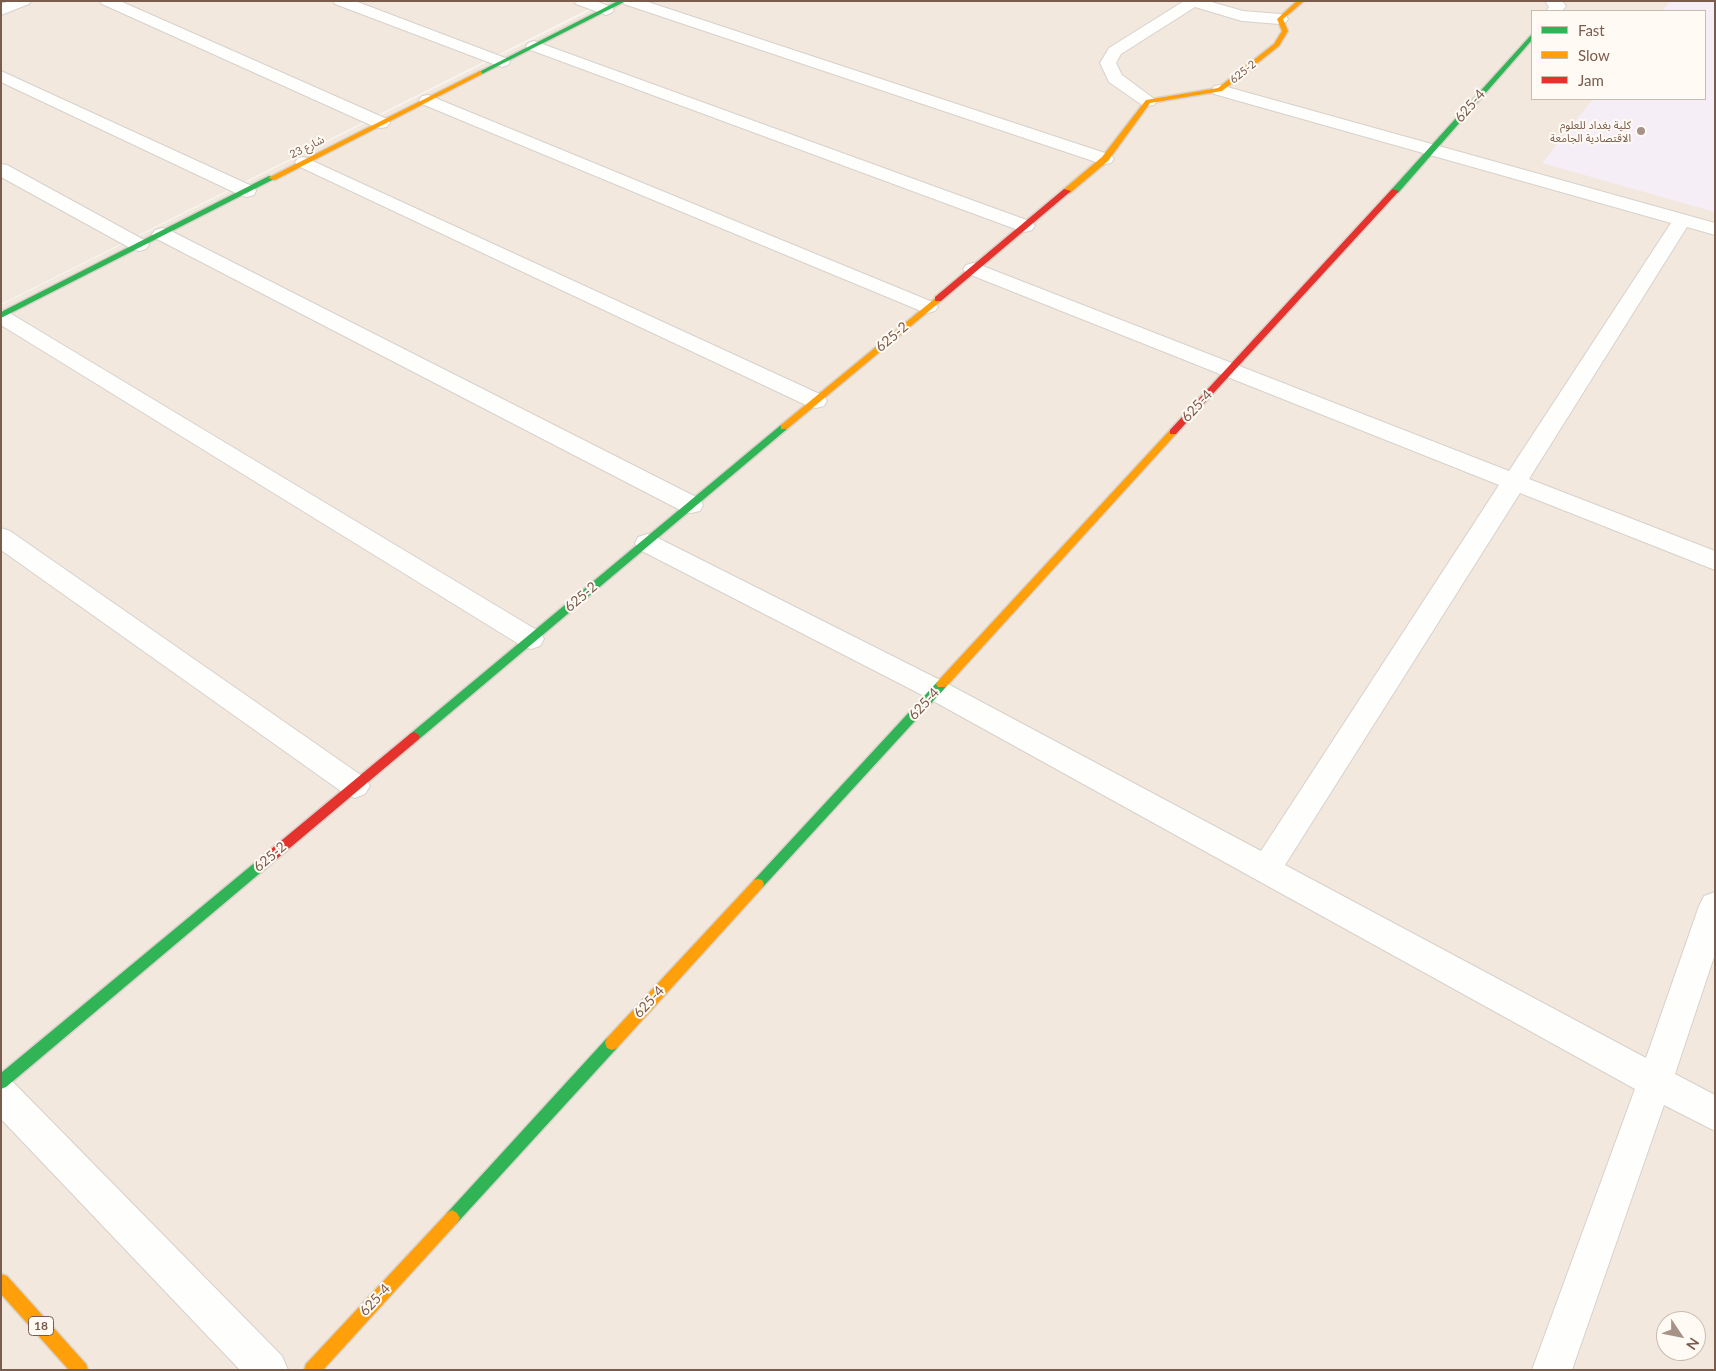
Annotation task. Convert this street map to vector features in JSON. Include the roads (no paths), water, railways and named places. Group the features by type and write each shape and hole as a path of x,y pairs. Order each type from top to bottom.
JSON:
{"street":[{"path":"107,1 381,123"},
{"path":"340,1 502,62"},
{"path":"581,1 606,10"},
{"name":"شارع 23","path":"1,315 623,1"},
{"path":"628,1 1105,159"},
{"path":"1148,100 1116,78 1108,63 1115,51 1192,2 1242,16 1280,19 1301,1"},
{"path":"1552,1 1558,6 1555,10"},
{"path":"1,10 17,2"},
{"name":"625-2","path":"1,1082 1105,159 1148,100 1220,90 1277,46 1285,31 1280,19"},
{"name":"625-4","path":"312,1370 1432,150 1531,37"},
{"path":"534,46 1026,226"},
{"path":"1,76 248,191"},
{"path":"1220,90 1715,229"},
{"path":"428,100 928,307"},
{"path":"304,162 816,401"},
{"path":"1,169 139,245"},
{"path":"1266,869 1682,220"},
{"path":"162,234 691,505"},
{"path":"973,269 1715,561"},
{"path":"1,315 531,639"},
{"path":"1,537 355,786"},
{"path":"647,542 936,690 1656,1080 1715,1114"},
{"path":"1552,1370 1656,1080 1715,906"},
{"path":"1,1094 268,1370"},
{"name":"18","path":"1,1282 80,1370"}],"place":[{"name":"كلية بغداد للعلوم الاقتصادية الجامعة","path":"1641,131"}]}
